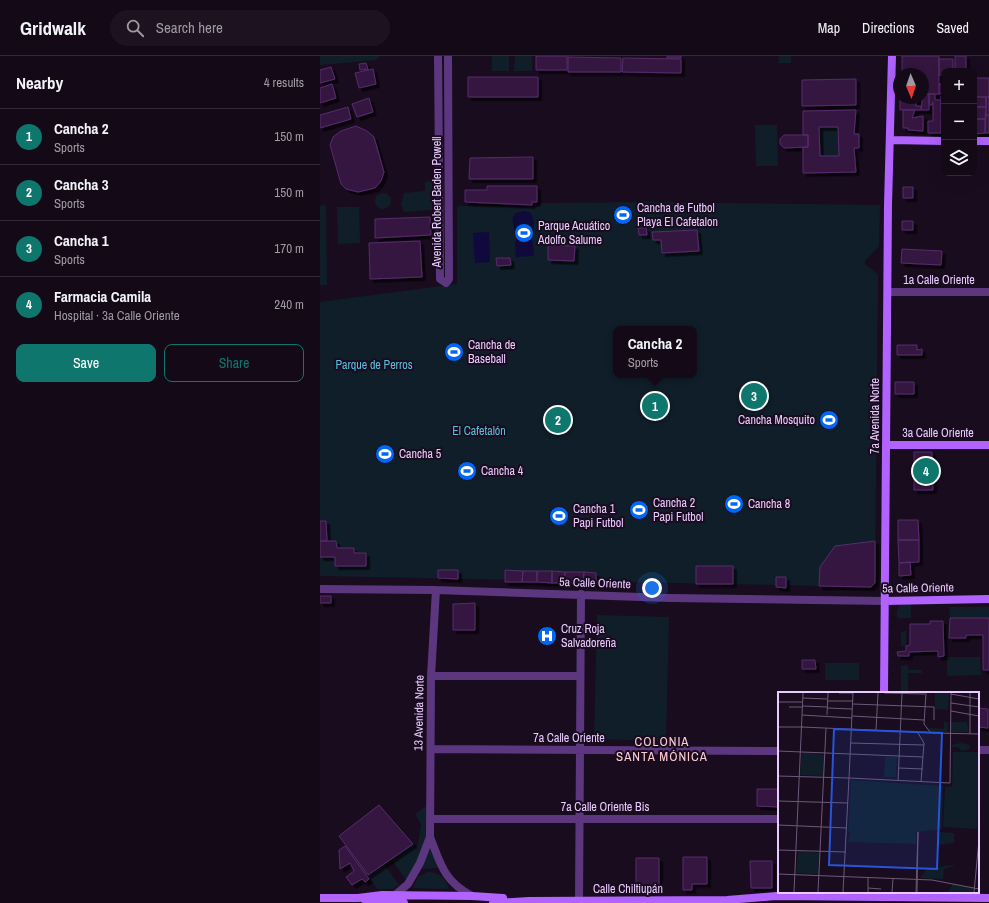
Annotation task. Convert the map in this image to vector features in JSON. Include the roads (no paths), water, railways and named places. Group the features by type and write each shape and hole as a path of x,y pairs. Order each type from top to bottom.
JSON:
{"main road":[{"name":"7a Avenida Norte","path":"884,692 892,56"},
{"path":"891,140 941,141"},
{"path":"977,141 989,141"},
{"name":"3a Calle Oriente","path":"887,445 989,445"},
{"name":"5a Calle Oriente","path":"885,601 989,599"},
{"name":"Calle Chiltiupán","path":"320,898 358,898 381,903 395,900 472,896 529,901 750,903"},
{"name":"Calle Chiltiupán","path":"727,902 776,896 989,898"},
{"name":"Calle Chiltiupán","path":"395,900 404,903"},
{"name":"Calle Chiltiupán","path":"493,903 529,901"}],"street":[{"name":"Avenida Robert Baden Powell","path":"438,56 440,279 446,283 449,279 448,56"},
{"path":"438,79 448,79"},
{"path":"438,158 448,158"},
{"name":"1a Calle Oriente","path":"888,292 989,292"},
{"name":"5a Calle Oriente","path":"320,589 436,590 670,598 885,601"},
{"name":"13 Avenida Norte","path":"395,900 408,884 420,863 430,837 431,676 436,590"},
{"path":"579,902 581,594"},
{"path":"431,676 580,676"},
{"name":"7a Calle Oriente","path":"431,749 778,751"},
{"name":"7a Calle Oriente Bis","path":"430,819 778,819"},
{"name":"13 Avenida Norte","path":"430,837 443,870 457,888 472,896"}],"place":[{"name":"Cancha de Futbol Playa El Cafetalon","path":"623,215"},
{"name":"Parque Acuático Adolfo Salume","path":"524,233"},
{"name":"Cancha de Baseball","path":"454,352"},
{"name":"Cancha 1","path":"754,396"},
{"name":"Cancha 2","path":"655,406"},
{"name":"Cancha 3","path":"558,420"},
{"name":"Cancha Mosquito","path":"829,420"},
{"name":"Cancha 5","path":"385,454"},
{"name":"Cancha 4","path":"467,471"},
{"name":"Farmacia Camila","path":"926,471"},
{"name":"Cancha 8","path":"734,504"},
{"name":"Cancha 2 Papi Futbol","path":"639,510"},
{"name":"Cancha 1 Papi Futbol","path":"559,516"},
{"name":"Cruz Roja Salvadoreña","path":"547,636"}],"district":[{"name":"COLONIA SANTA MÓNICA","path":"662,748"}],"park label":[{"name":"Parque de Perros","path":"374,365"},
{"name":"El Cafetalón","path":"479,431"}]}
